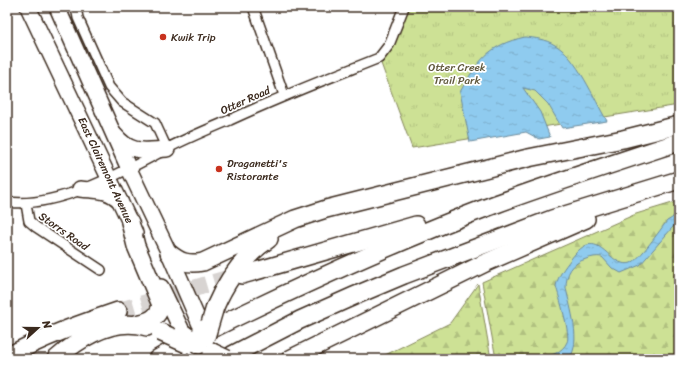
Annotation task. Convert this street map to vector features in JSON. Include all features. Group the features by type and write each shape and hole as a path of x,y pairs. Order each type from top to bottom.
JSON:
{"highway":[{"path":"169,253 178,260 187,264 203,262 295,219 347,203 528,158 623,139 679,125"},
{"path":"204,348 344,266 496,204 679,142"},
{"path":"157,359 204,348 300,320 404,275 552,219 679,181"},
{"path":"290,359 531,242 679,181"},
{"path":"204,348 215,307 229,278 242,261 260,245 281,232 347,203"},
{"path":"242,275 441,218 496,204"},
{"path":"56,359 75,343 95,332 146,322 154,318 158,313 160,305 136,246 130,222"},
{"path":"7,357 22,348 69,328 118,311"},
{"path":"136,324 204,348"}],"main road":[{"name":"East Clairemont Avenue","path":"28,7 130,222 204,348"},
{"name":"East Clairemont Avenue","path":"57,7 129,169 169,253 194,312 204,348"},
{"path":"112,131 124,145 131,148 138,150 167,149"},
{"path":"80,189 108,192 120,201"}],"street":[{"path":"76,7 78,18 109,87 122,102 155,123 167,149"},
{"path":"253,7 284,95"},
{"name":"Otter Road","path":"109,177 141,164 167,149 284,95 379,58 389,45 404,7"},
{"name":"Storrs Road","path":"7,202 26,204 49,199 80,189 109,177"},
{"name":"Storrs Road","path":"26,204 30,222 36,228 101,270"}],"green space":[{"name":"Otter Creek Trail Park","path":"404,7 679,7 679,105 412,148 379,58"},
{"path":"679,201 679,359 496,359 482,282 636,214"},
{"path":"478,284 491,359 377,359 450,323"}],"water":[{"path":"525,37 548,41 563,51 571,59 591,90 607,121 562,128 548,104 535,91 523,88 540,112 550,137 539,139 526,132 470,142 460,92 473,71 485,56 512,40"},
{"path":"679,210 679,220 640,265 621,273 612,268 602,257 598,257 581,261 571,269 567,278 566,288 575,334 573,352 569,359 541,359 559,351 567,342 568,338 566,324 556,286 558,279 571,259 581,249 589,245 596,245 616,260 623,263 631,263 650,244 667,221"}],"tunnel":[{"path":"118,311 239,275"}],"place":[{"name":"Kwik Trip","path":"163,37"},
{"name":"Draganetti's Ristorante","path":"219,169"}]}
